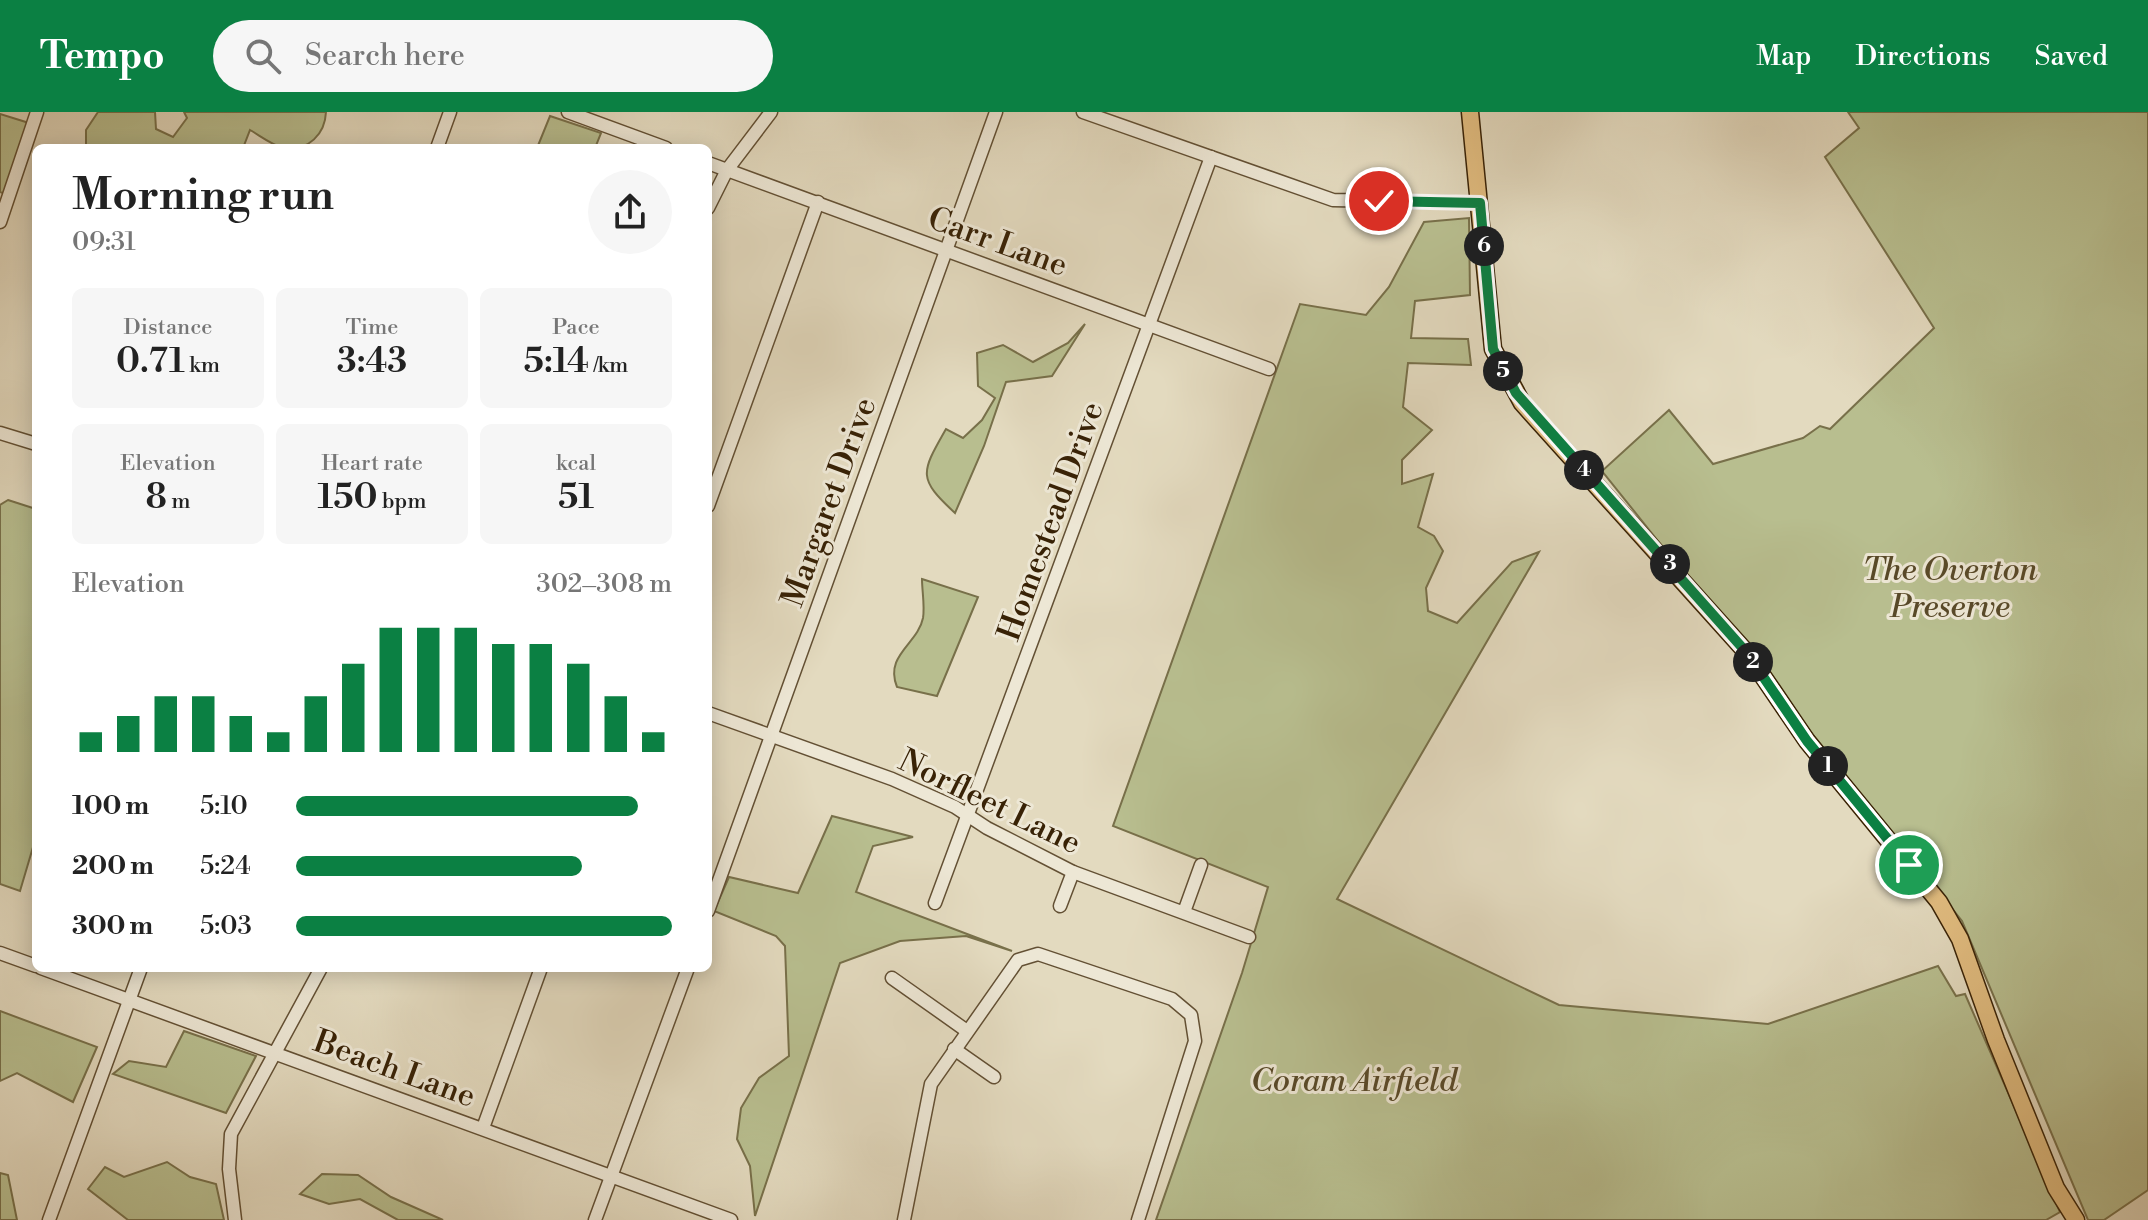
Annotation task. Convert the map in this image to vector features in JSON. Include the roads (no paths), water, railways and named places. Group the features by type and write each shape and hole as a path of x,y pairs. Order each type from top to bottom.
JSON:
{"main road":[{"path":"1470,112 1493,349 1511,386 1535,419 1649,540 1747,653 1807,741 1939,902 1960,939 1996,1040 2056,1188 2076,1220"}],"street":[{"path":"0,222 37,112"},
{"path":"438,144 450,112"},
{"path":"568,112 655,144"},
{"path":"712,200 727,170 771,112"},
{"name":"Margaret Drive","path":"712,900 996,112"},
{"path":"1083,112 1333,200 1480,203"},
{"name":"Homestead Drive","path":"935,903 1211,157"},
{"name":"Carr Lane","path":"712,164 1269,369"},
{"path":"712,495 818,202"},
{"path":"0,433 32,443"},
{"name":"Norfleet Lane","path":"712,714 892,779 970,815 987,828 1073,872 1249,937"},
{"path":"1184,912 1201,865"},
{"path":"1060,906 1073,872"},
{"name":"Beach Lane","path":"0,953 32,964"},
{"path":"904,1220 931,1084 1018,960 1038,954 1172,999 1191,1015 1195,1041 1138,1220"},
{"name":"Beach Lane","path":"53,972 731,1220"},
{"path":"49,1220 140,972"},
{"path":"235,1220 229,1169 231,1134 319,972"},
{"path":"483,1128 540,972"},
{"path":"595,1220 686,972"},
{"path":"892,978 967,1031"},
{"path":"954,1049 994,1077"}],"park label":[{"name":"The Overton Preserve","path":"1950,588"},
{"name":"Coram Airfield","path":"1354,1080"}]}
